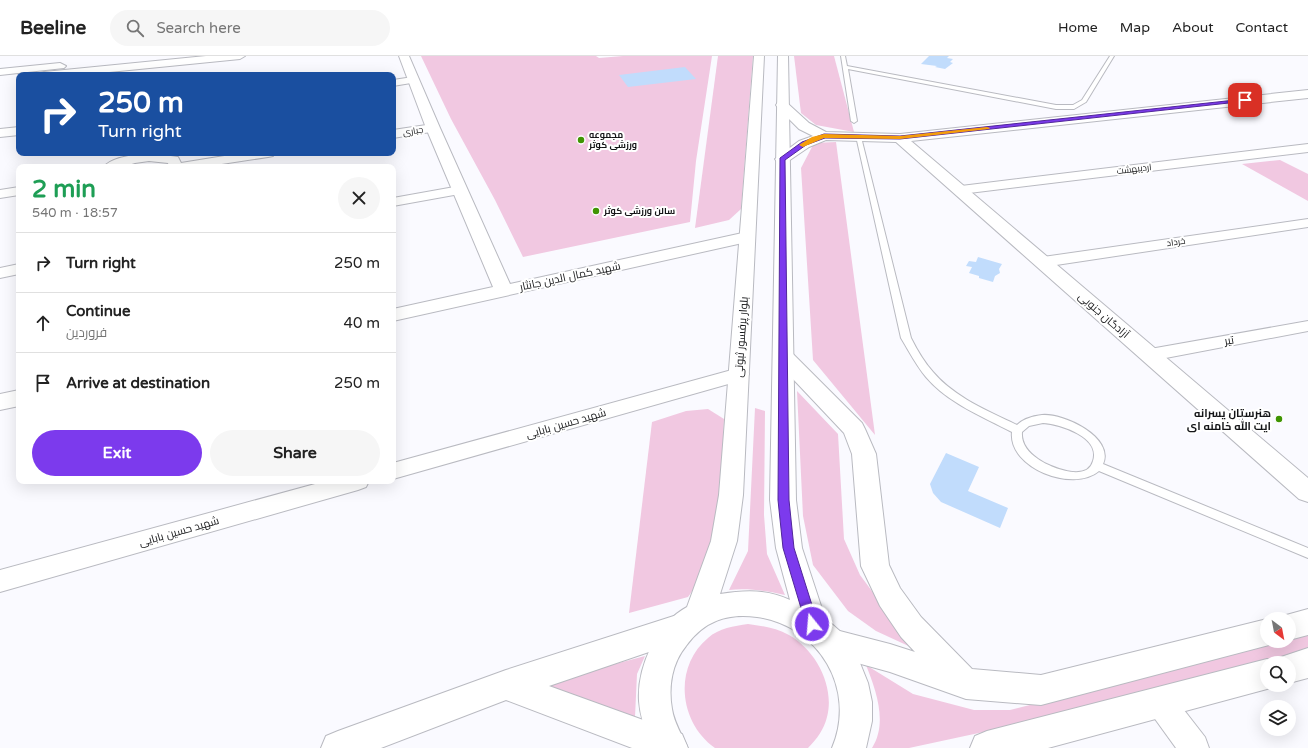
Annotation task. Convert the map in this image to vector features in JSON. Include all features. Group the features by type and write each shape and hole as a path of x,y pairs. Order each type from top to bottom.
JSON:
{"street":[{"path":"0,72 162,56"},
{"path":"74,72 235,56"},
{"path":"404,56 433,128 504,291"},
{"name":"بلوار پرفسور ثبوتی","path":"689,621 724,541 731,495 759,56"},
{"path":"783,56 782,159 784,508 789,548 822,633 846,664 854,689 857,715 852,741 849,748"},
{"path":"0,79 16,77"},
{"path":"396,83 413,80"},
{"path":"782,159 804,144 824,136 900,138 1308,94"},
{"path":"782,105 804,126 824,136"},
{"path":"0,125 16,123"},
{"name":"جباری","path":"396,134 433,128"},
{"path":"0,133 16,131"},
{"name":"آزادگان جنوبی","path":"900,138 1308,492"},
{"name":"اردیبهشت","path":"961,190 1308,148"},
{"path":"196,164 248,156"},
{"path":"118,164 141,158 160,157 173,160 175,164"},
{"path":"396,201 460,190"},
{"path":"0,194 16,191"},
{"name":"خرداد","path":"1043,262 1308,223"},
{"name":"شهید کمال الدین جانثار","path":"396,314 747,237"},
{"path":"0,273 16,270"},
{"name":"تیر","path":"1150,355 1308,326"},
{"path":"783,356 854,429 864,454 875,566 890,597 911,627 966,684"},
{"name":"شهید حسین بابایی","path":"396,470 739,374"},
{"path":"0,402 16,399"},
{"name":"شهید حسین بابایی","path":"0,582 347,484"},
{"path":"338,748 506,685 689,621 720,605 743,602 767,604 791,612 822,633 966,684 1041,690 1260,635"},
{"path":"670,747 658,720 654,694 657,669 666,646 689,621"},
{"path":"1296,625 1308,622"},
{"path":"1296,666 1308,663"},
{"path":"988,748 1019,744 1160,702 1260,676"},
{"path":"506,685 670,747"},
{"path":"1160,702 1194,748"}],"lane":[{"path":"843,56 854,121"},
{"path":"845,67 1056,107 1074,107 1084,101 1112,56"},
{"path":"858,137 906,338 921,364 940,385 980,411 1017,430"},
{"path":"1043,418 1069,424 1091,439 1098,449 1100,458 1098,466 1091,472 1080,476 1067,476 1052,472 1039,466 1023,453 1019,448 1016,439 1017,430 1022,424 1031,420 1043,418"},
{"path":"1098,466 1308,553"}],"shaded area":[{"name":"مجموعه ورزشی کوثر","path":"421,56 596,56 599,58 623,56 712,56 696,161 690,222 523,257 495,200 451,119"},
{"path":"718,56 753,56 741,209 729,220 695,228"},
{"path":"794,56 834,56 854,132 816,125 801,113"},
{"path":"836,142 875,435 813,360 801,168 813,143"},
{"path":"1280,160 1308,174 1308,201 1242,164"},
{"path":"797,391 838,434 844,539 860,575 915,649 876,631 848,611 813,565 803,516"},
{"path":"755,408 765,411 764,515 767,554 785,595 757,590 729,590 748,551"},
{"path":"708,409 724,419 720,516 707,570 688,597 629,613 652,422 686,411"},
{"path":"748,624 774,629 789,635 807,650 821,670 826,682 828,694 829,705 827,717 820,734 808,748 715,748 703,737 694,724 688,710 685,694 685,679 689,664 697,650 712,635 727,628"},
{"path":"1308,635 1308,650 1284,656 1260,656 1260,662 1002,728 909,748 872,748 877,738 880,717 877,696 866,665 913,694 974,710 1010,710 1260,647 1296,648 1296,638"},
{"path":"645,656 637,674 635,717 533,686"}],"building":[{"path":"929,56 949,56 947,58 953,59 950,62 953,63 945,69 935,67 937,66 921,64"},
{"path":"685,67 696,79 628,87 619,75"},
{"path":"978,257 1002,264 999,269 1000,273 995,276 993,282 969,273 972,267 966,266 969,261 976,262"},
{"path":"946,453 979,467 968,491 1008,508 1000,528 941,502 933,493 930,484"}],"slow traffic":[{"path":"801,145 814,138 824,136 900,138 987,128"}],"place":[{"name":"مجموعه ورزشی کوثر","path":"581,140"},
{"name":"سالن ورزشی کوثر","path":"596,211"},
{"name":"هنرستان پسرانه ایت الله خامنه ای","path":"1279,419"}],"route":[{"path":"812,624 789,548 784,500 782,159 814,138 824,136 900,138 1245,100"}]}
